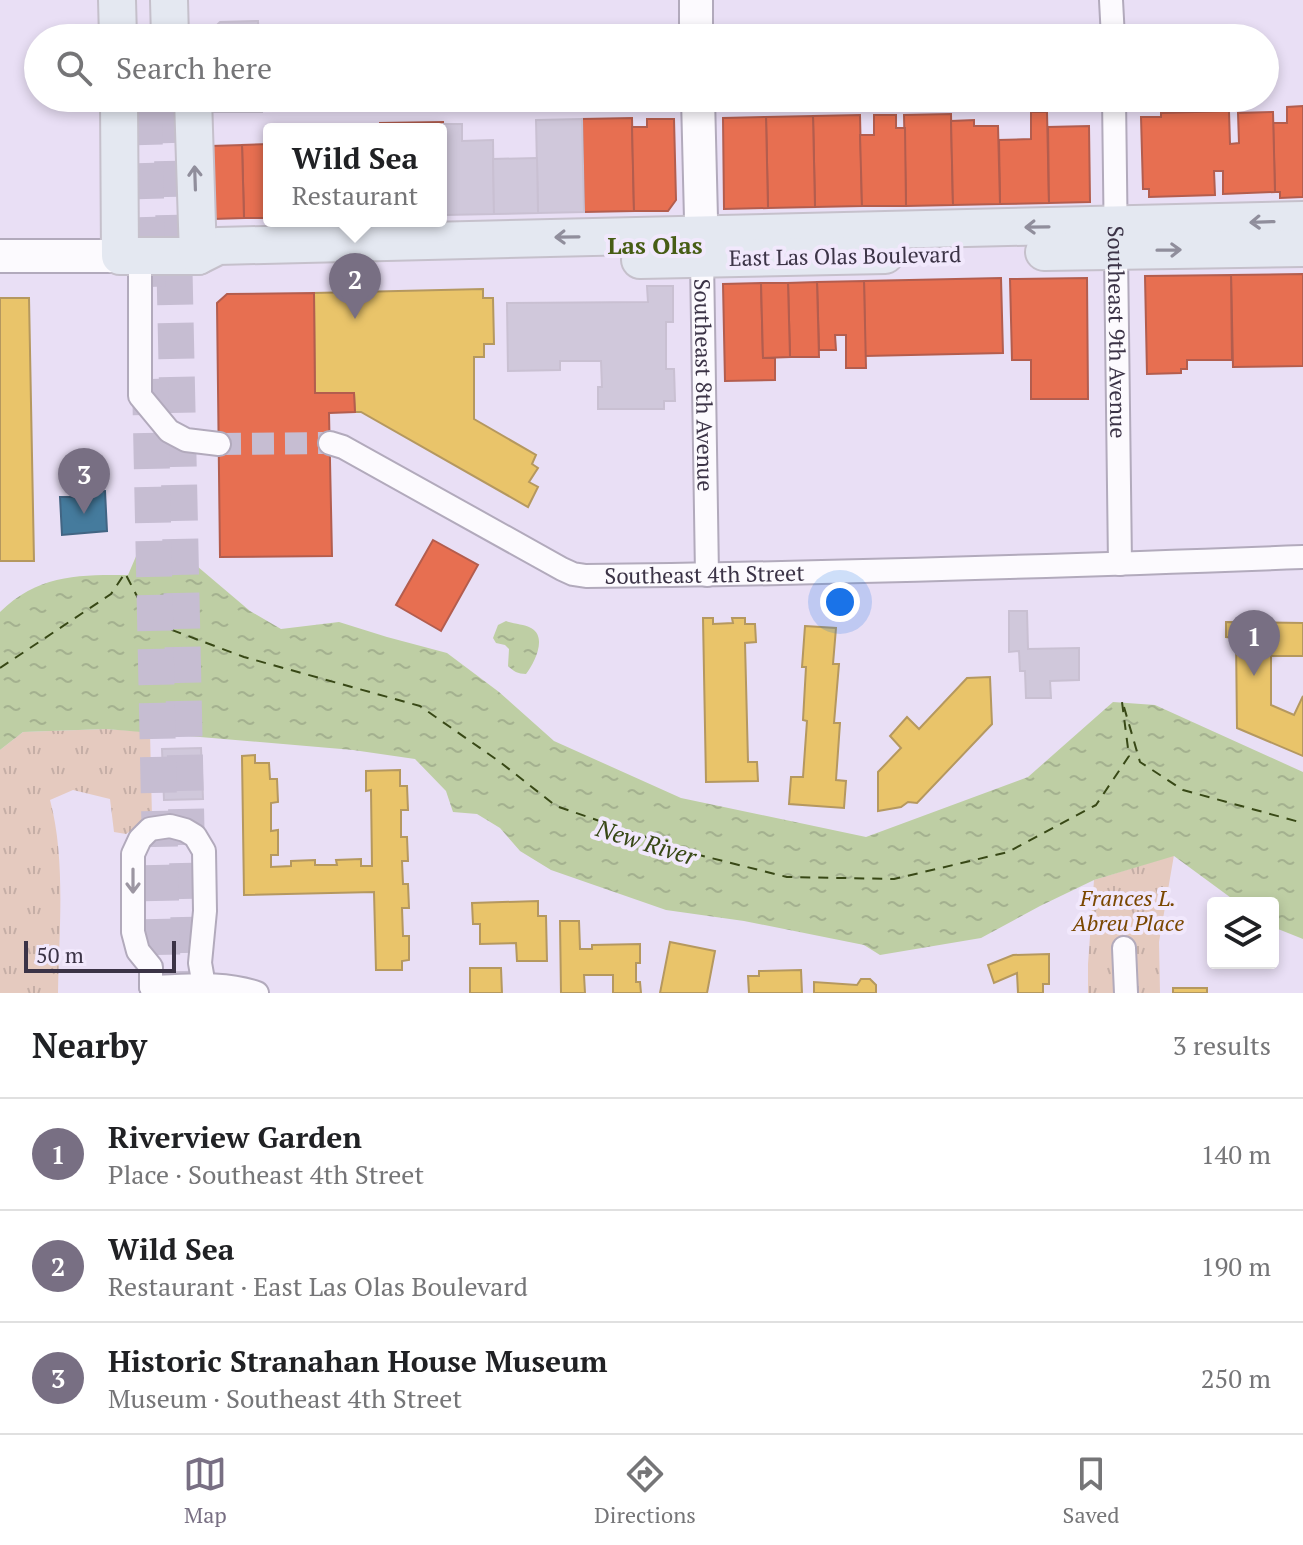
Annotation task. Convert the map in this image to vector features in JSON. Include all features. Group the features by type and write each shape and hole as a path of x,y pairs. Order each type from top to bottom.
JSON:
{"main road":[{"path":"117,0 118,24"},
{"path":"142,0 143,24"},
{"path":"169,0 170,24"},
{"path":"193,0 193,24"},
{"path":"696,0 696,24"},
{"path":"130,256 155,112"},
{"path":"160,112 198,256"},
{"name":"Southeast 8th Avenue","path":"698,112 702,246"},
{"name":"East Las Olas Boulevard","path":"1115,238 1303,220"},
{"name":"East Las Olas Boulevard","path":"0,256 198,256 217,268 702,246 1115,238 1303,248"}],"street":[{"path":"1111,0 1112,24"},
{"name":"Southeast 9th Avenue","path":"1114,112 1120,564"},
{"name":"Southeast 8th Avenue","path":"702,246 707,575"},
{"path":"130,256 140,396 169,431 186,440 219,444"},
{"name":"Southeast 4th Street","path":"330,443 343,447 573,574 586,576 1303,557"},
{"path":"206,989 200,963 205,911 204,851 195,836 185,830 170,826 150,829 140,839 133,854 133,932 138,951 151,967 148,990 206,989 243,988 257,993"},
{"path":"1124,948 1126,993"}],"green space":[{"path":"106,729 150,732 152,817 126,834 114,832 110,799 73,790 50,800 60,871 58,993 0,993 0,750 23,732"},
{"name":"Frances L. Abreu Place","path":"1174,855 1159,942 1160,993 1088,993 1094,880"}],"water":[{"name":"New River","path":"137,554 191,561 250,611 281,629 339,622 447,653 499,692 554,741 681,798 866,837 1028,777 1113,702 1155,705 1303,772 1303,939 1279,929 1279,897 1230,897 1174,856 1094,880 981,938 880,955 864,945 744,921 666,910 551,870 520,851 500,828 477,814 453,812 446,791 415,759 353,750 106,729 23,732 0,750 0,612 29,590 60,579 128,575"},
{"path":"506,621 531,628 539,638 536,657 526,674 508,666 509,649 496,643 493,638 498,625"}],"building: Homes":[{"path":"483,289 483,298 493,298 494,344 484,344 484,357 474,357 474,419 536,455 532,464 538,468 529,482 538,487 528,507 361,412 355,412 354,393 315,393 314,293"},
{"path":"0,298 29,298 34,561 0,561"},
{"path":"703,618 713,618 713,624 733,623 732,618 745,618 745,624 755,624 756,642 745,643 748,762 757,762 758,781 706,782"},
{"path":"1226,622 1303,623 1303,656 1271,656 1271,705 1294,715 1303,696 1303,756 1237,728 1236,638 1226,637"},
{"path":"805,626 836,628 833,664 839,664 834,723 840,723 836,780 846,781 844,808 789,804 791,777 803,777 807,721 803,720"},
{"path":"990,677 992,724 917,803 908,802 901,807 878,811 878,772 901,748 890,736 907,717 919,729 967,678"},
{"path":"255,755 255,763 269,763 270,779 277,779 278,802 271,803 271,831 278,830 278,855 271,855 271,867 291,866 291,861 315,860 315,865 337,865 336,860 361,859 361,866 372,866 371,790 366,791 366,771 400,770 400,786 407,786 408,810 401,810 401,837 407,837 408,861 402,861 403,884 408,884 409,908 402,908 403,936 409,936 409,960 402,961 402,970 376,970 374,892 244,895 242,756"},
{"path":"538,901 538,916 546,916 547,961 517,961 516,943 480,944 480,924 473,924 472,903"},
{"path":"560,921 579,921 580,949 592,949 592,945 640,944 636,982 640,982 641,993 613,993 613,975 584,975 585,993 561,993"},
{"path":"670,942 715,951 707,993 660,993"},
{"path":"1049,954 1049,984 1043,984 1043,993 1018,993 1017,973 994,983 988,965 1013,955"},
{"path":"470,968 501,968 502,993 470,993"},
{"path":"801,970 802,993 749,993 748,976 759,976 759,971"},
{"path":"861,979 870,979 876,985 876,993 814,993 814,982 857,985"},
{"path":"1173,988 1207,988 1207,993 1173,993"}],"building: Shops":[{"path":"1303,106 1303,197 1280,198 1280,192 1275,192 1273,123 1287,123 1287,107"},
{"path":"1031,112 1047,112 1049,203 1000,204 999,140 1031,139"},
{"path":"1229,112 1230,144 1239,143 1238,113 1273,112 1275,192 1223,194 1223,171 1214,171 1215,195 1149,197 1149,189 1143,189 1141,117 1161,117 1161,113"},
{"path":"951,114 953,205 906,206 904,115"},
{"path":"860,115 862,206 815,207 813,116"},
{"path":"874,115 896,115 896,128 905,128 906,206 862,206 860,135 874,135"},
{"path":"813,116 815,207 768,208 766,117"},
{"path":"766,117 768,208 724,209 723,118"},
{"path":"632,118 634,211 584,212 582,119"},
{"path":"647,119 674,119 676,200 668,211 634,211 632,127 647,127"},
{"path":"974,120 974,126 998,126 1000,204 953,205 951,121"},
{"path":"1089,126 1090,202 1049,203 1048,127"},
{"path":"263,144 263,218 244,218 242,145"},
{"path":"242,145 244,218 213,219 211,146"},
{"path":"1303,274 1303,366 1233,367 1231,275"},
{"path":"1231,275 1232,360 1187,360 1187,369 1181,369 1181,373 1147,374 1145,276"},
{"path":"1001,278 1003,353 865,356 864,281"},
{"path":"1087,278 1088,399 1031,399 1031,360 1012,360 1010,279"},
{"path":"864,281 866,368 846,368 846,335 835,335 836,350 819,350 817,282"},
{"path":"817,282 819,357 790,357 788,283"},
{"path":"761,283 763,358 775,358 775,380 725,381 723,284"},
{"path":"761,283 788,283 790,357 763,358"},
{"path":"314,293 315,393 354,393 355,412 329,413 332,556 220,557 217,303 227,294"},
{"path":"433,540 478,565 441,631 396,605"}],"building: Public":[{"path":"94,482 95,492 105,491 107,531 62,535 60,497 75,497 74,483"}],"building: Other":[{"path":"258,21 258,24 218,24"},
{"path":"582,119 584,212 538,213 536,120"},
{"path":"447,124 462,124 462,141 493,140 494,214 447,215"},
{"path":"537,158 538,213 494,214 493,159"},
{"path":"647,286 673,286 673,322 666,322 666,369 674,369 675,401 664,401 664,409 598,409 598,387 602,387 601,361 560,361 560,370 508,371 507,303 648,302"},
{"path":"1009,611 1027,611 1028,649 1079,648 1079,680 1050,681 1051,698 1026,698 1025,671 1020,671 1019,651 1009,652"},
{"path":"201,748 203,799 164,800 162,749"}],"ferry route":[{"path":"0,668 111,594 125,573 139,600 164,627 244,657 420,706 556,806 699,855 787,877 894,879 1008,852 1096,805 1129,756 1122,702"},
{"path":"1124,707 1140,762 1183,790 1303,823"}],"tunnel":[{"path":"144,112 148,287"},
{"path":"171,112 190,993"},
{"path":"150,379 163,993"},
{"path":"219,444 330,443"}],"place":[{"name":"Wild Sea","path":"355,319"},
{"name":"Historic Stranahan House Museum","path":"84,514"},
{"name":"Riverview Garden","path":"1254,676"}],"district":[{"name":"Las Olas","path":"655,246"}]}
